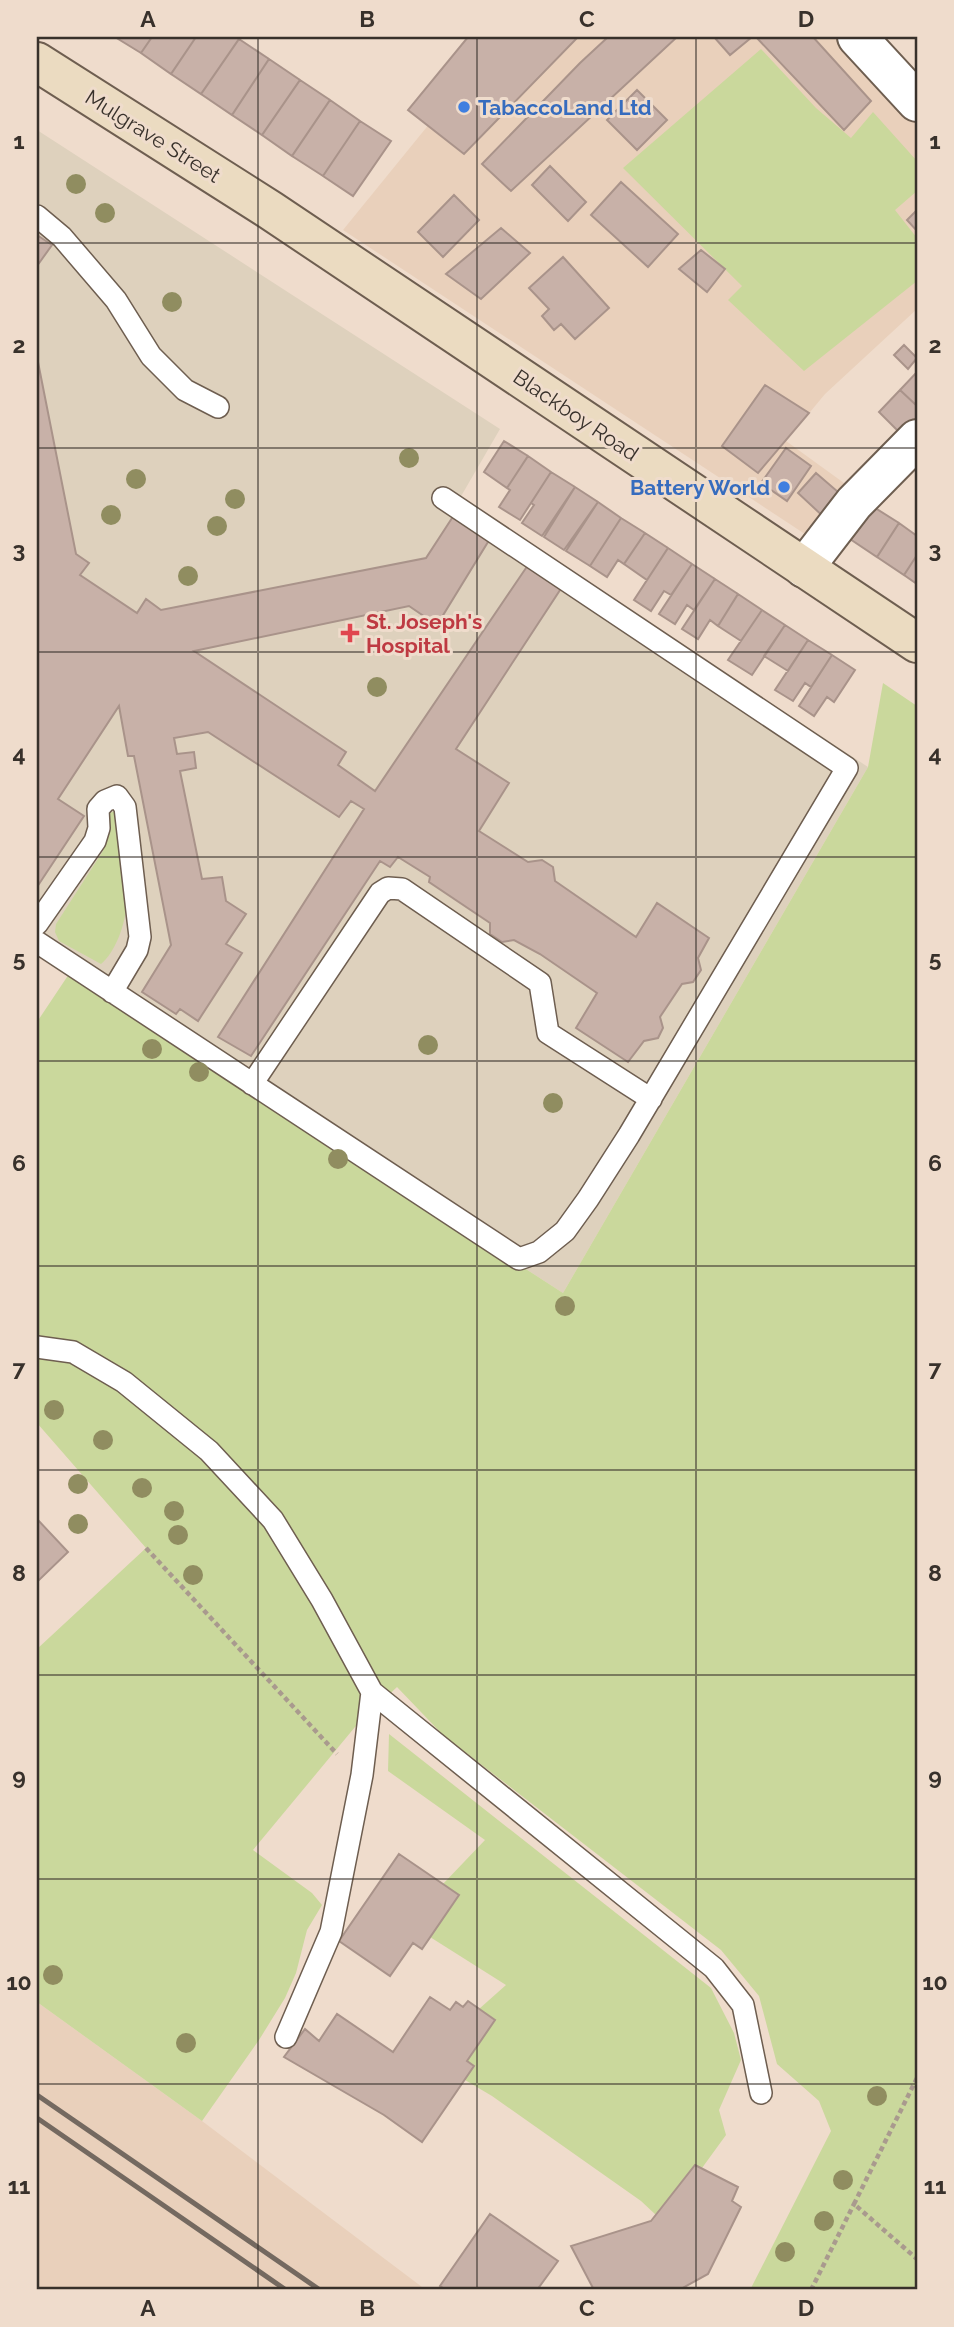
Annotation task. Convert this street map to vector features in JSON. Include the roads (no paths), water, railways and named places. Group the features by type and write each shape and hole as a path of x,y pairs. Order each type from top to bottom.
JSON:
{"main road":[{"name":"Mulgrave Street","path":"37,62 270,210"},
{"name":"Blackboy Road","path":"270,210 917,643"}],"street":[{"path":"857,37 915,95"},
{"path":"804,568 855,503 917,439"}],"lane":[{"path":"37,216 62,237 116,300 151,356 185,390 218,407"},
{"path":"37,942 519,1259 539,1252 565,1231 651,1099 846,768 443,498"},
{"path":"37,924 95,841 99,828 98,809 117,796 125,807 140,937 137,950 112,992"},
{"path":"252,1084 380,893 388,888 401,889 540,982 548,1033 651,1099"},
{"path":"37,1347 74,1352 124,1381 209,1451 273,1520 372,1692 714,1968 743,2005 761,2093"},
{"path":"286,2037 331,1932 362,1775 372,1692"}],"railway":[{"path":"37,2095 320,2290"},
{"path":"37,2118 286,2290"}],"place":[{"name":"TabaccoLand Ltd","path":"464,107"},
{"name":"Battery World","path":"784,487"},
{"name":"St. Joseph's Hospital","path":"350,633"}]}
